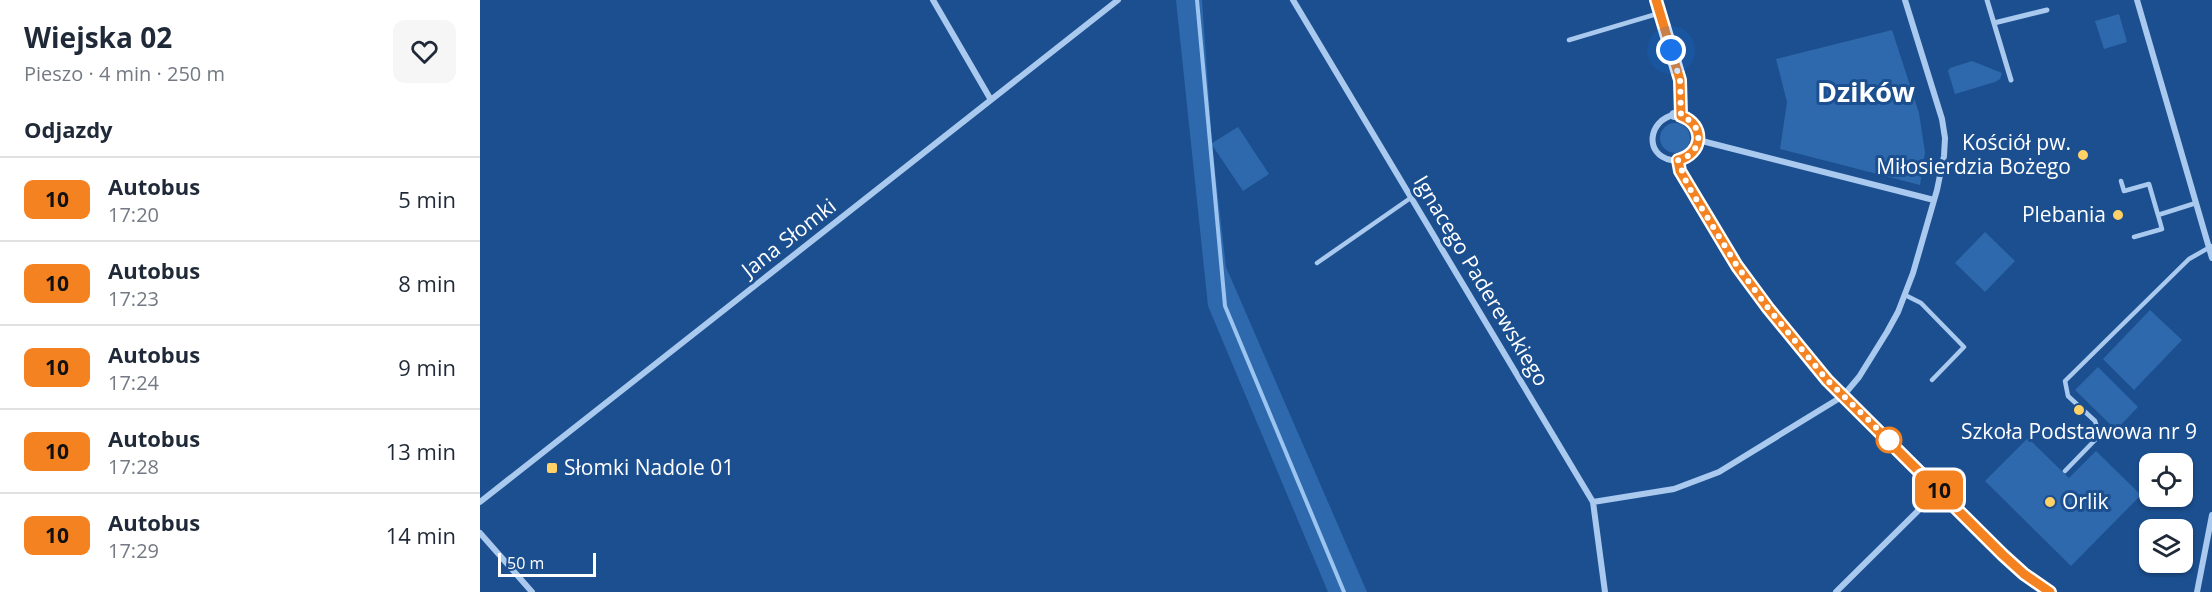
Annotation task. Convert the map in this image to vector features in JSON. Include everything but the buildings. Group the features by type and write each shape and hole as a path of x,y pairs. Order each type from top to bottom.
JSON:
{"street":[{"path":"933,0 991,100"},
{"name":"Jana Słomki","path":"480,502 1118,0"},
{"name":"Ignacego Paderewskiego","path":"1293,0 1593,502 1605,592"},
{"path":"1656,0 1680,80 1677,115"},
{"path":"1593,502 1674,489 1719,472 1843,396 1859,377 1874,353 1905,295 1934,200 1944,156 1943,128 1937,99 1905,0"},
{"path":"1987,0 2011,80"},
{"path":"2137,0 2212,258"},
{"path":"1994,23 2047,10"},
{"path":"1677,115 1692,122 1696,128 1698,140 1691,154 1678,160 1670,160 1657,152 1652,138 1657,124 1667,116 1677,115"},
{"path":"1698,140 1934,200"},
{"path":"1678,160 1687,184 1737,266 1768,308 1843,396 2003,555 2024,574 2050,592"},
{"path":"1836,592 1939,490"},
{"path":"2197,592 2212,515"},
{"path":"480,532 532,592"}],"lane":[{"path":"1569,40 1660,13"},
{"path":"2121,181 2124,191 2149,184 2162,229 2134,237"},
{"path":"1317,263 1412,197"},
{"path":"2158,214 2196,203"},
{"path":"2066,471 2096,439 2098,430 2094,421 2068,396 2066,381 2189,259 2210,247"},
{"path":"1905,295 1921,303 1964,347 1932,380"}],"shaded area":[{"path":"1176,0 1202,0 1212,143 1238,127 1269,174 1243,191 1212,145 1226,267 1367,592 1328,592 1208,306"},
{"path":"2119,14 2127,42 2104,49 2095,21"},
{"path":"1892,30 1919,113 1925,152 1920,185 1780,149 1787,102 1776,59"},
{"path":"1972,61 2002,73 2000,79 1955,94 1948,71 1950,68"},
{"path":"1675,123 1686,127 1690,138 1686,149 1675,153 1664,149 1660,138 1664,127"},
{"path":"1985,232 2015,261 1985,292 1955,263"},
{"path":"2150,310 2182,340 2134,390 2103,359"},
{"path":"2098,367 2138,407 2116,430 2075,390"},
{"name":"Orlik","path":"2028,438 2069,478 2096,451 2139,493 2139,497 2071,566 1985,481"}],"waterway":[{"path":"1197,0 1225,306 1344,592"}],"bus line":[{"name":"10","path":"1656,0 1680,80 1681,116 1692,122 1698,134 1696,148 1685,159 1678,160 1680,171 1737,266 1827,380 2003,555 2024,574 2050,592"}],"place":[{"name":"Kościół pw. Miłosierdzia Bożego","path":"2083,155"},
{"name":"Plebania","path":"2118,215"},
{"name":"Szkoła Podstawowa nr 9","path":"2079,410"},
{"name":"Słomki Nadole 01","path":"552,468"},
{"name":"Orlik","path":"2050,502"}],"district":[{"name":"Dzików","path":"1866,93"}],"route":[{"path":"1671,50 1680,80 1681,116 1692,122 1698,134 1696,148 1685,159 1678,160 1680,171 1687,184 1737,266 1768,308 1827,380 1889,440"}]}
